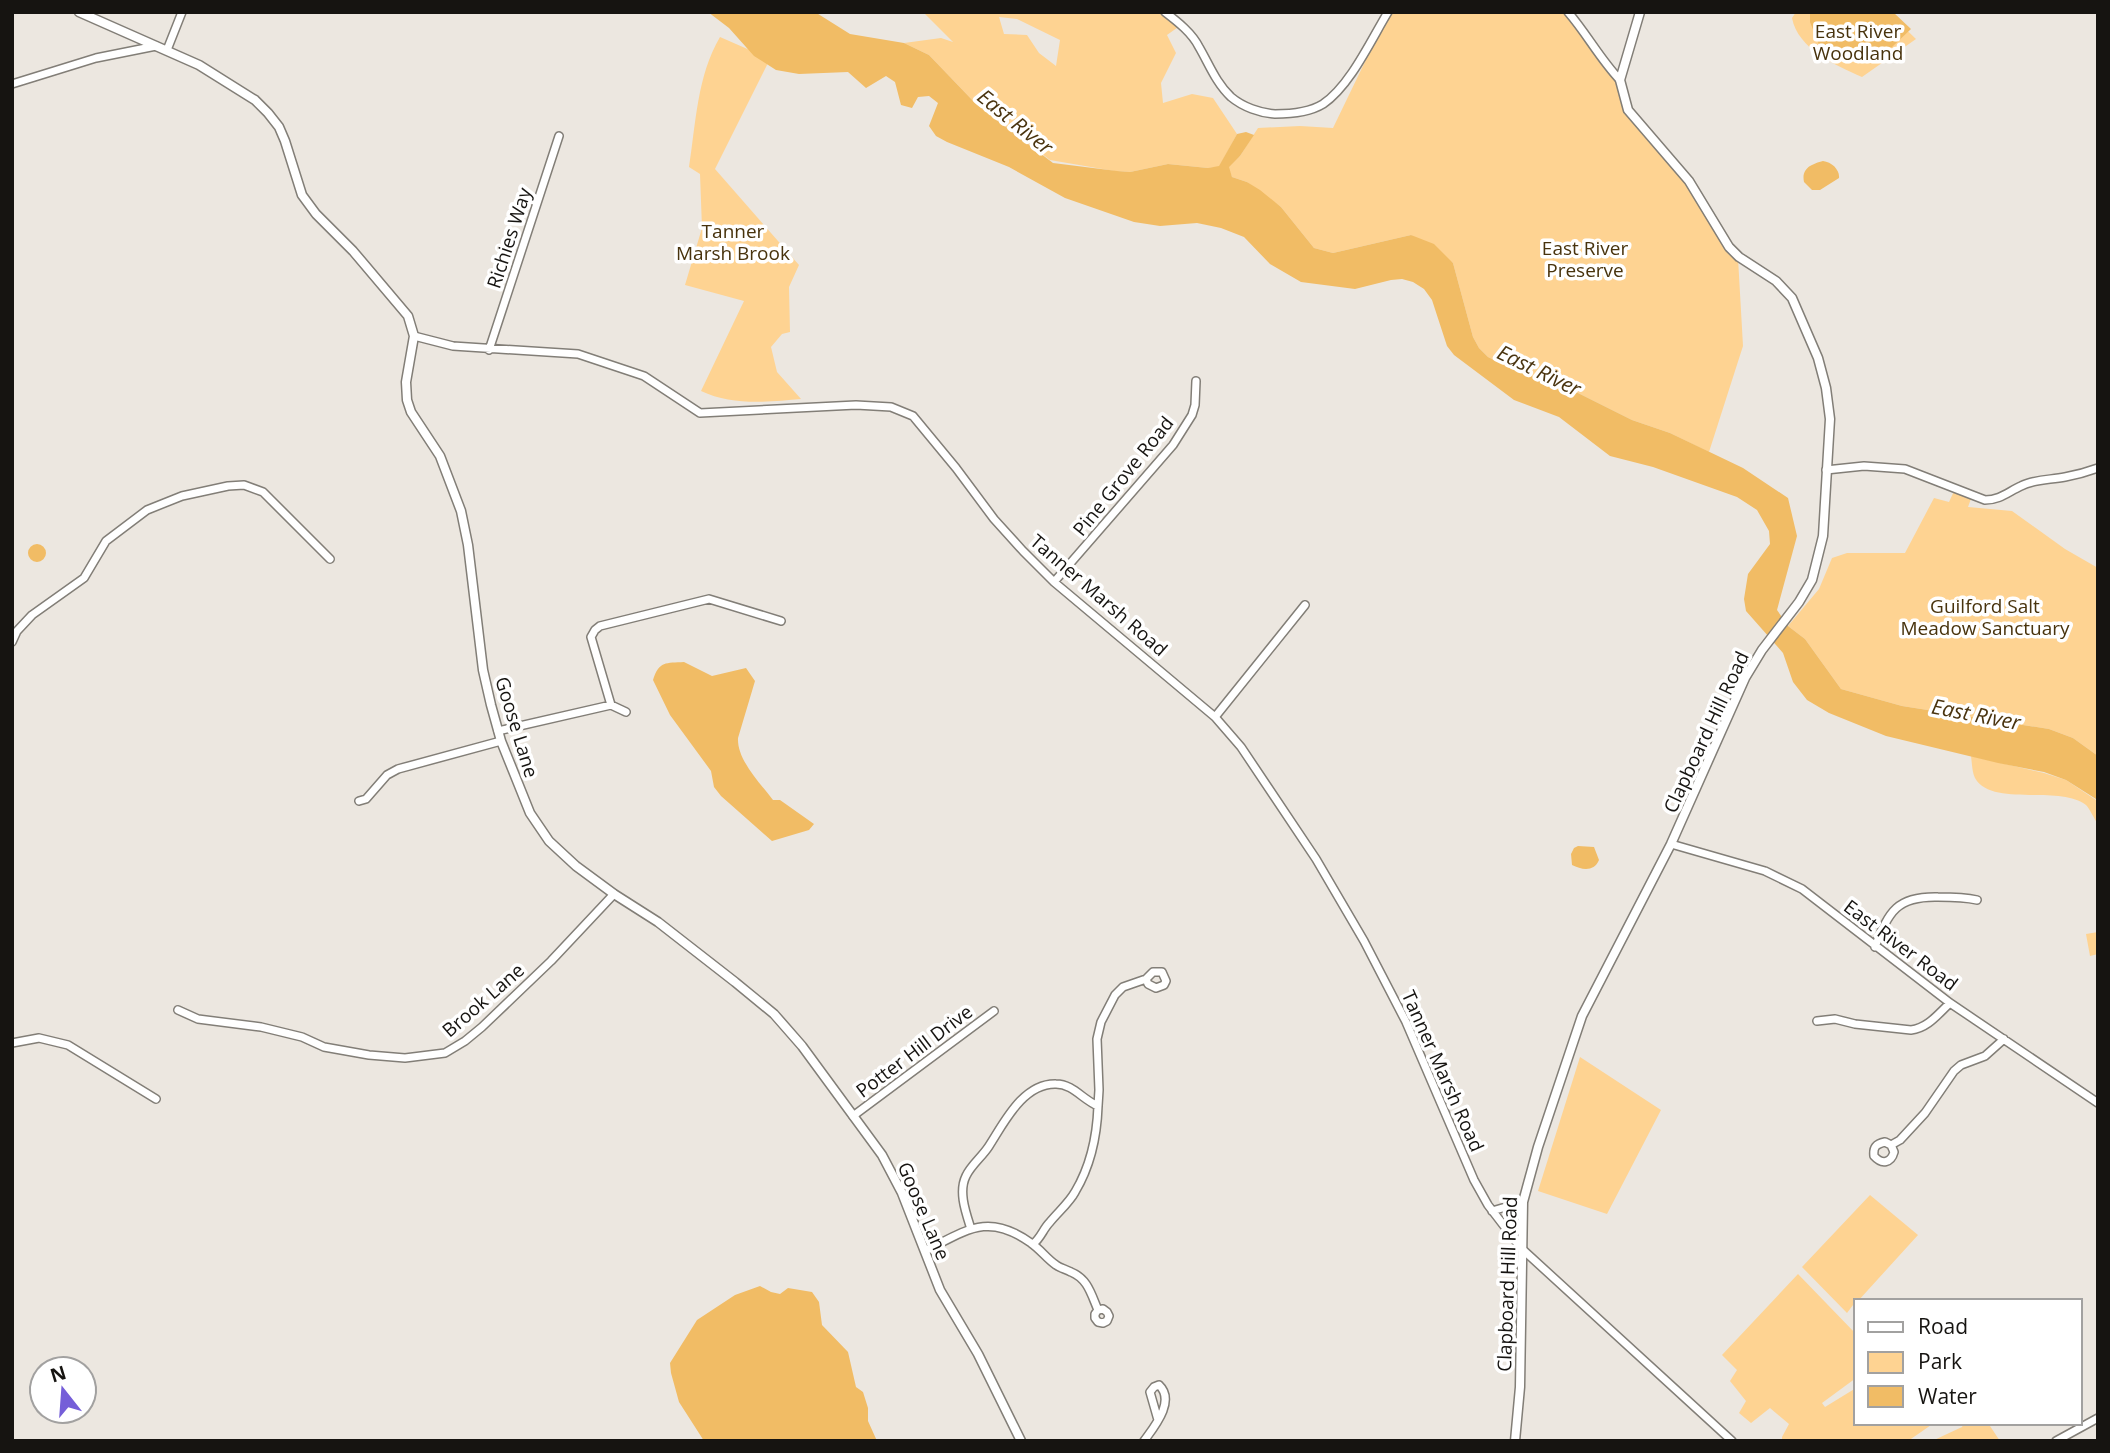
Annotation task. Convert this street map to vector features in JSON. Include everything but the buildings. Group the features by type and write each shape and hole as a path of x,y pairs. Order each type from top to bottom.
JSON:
{"street":[{"path":"79,12 199,65 255,100 279,127 302,195 401,307 412,325 414,336"},
{"path":"167,50 182,12"},
{"path":"1166,12 1198,44 1208,67 1231,96 1247,107 1267,114 1285,114 1320,106 1335,94 1388,12"},
{"path":"1568,12 1585,31 1605,64 1620,80"},
{"path":"1620,80 1640,12"},
{"path":"12,84 96,58 156,46"},
{"name":"Clapboard Hill Road","path":"1515,1441 1520,1387 1523,1202 1578,1026 1671,844 1736,698 1766,644 1812,580 1823,536 1830,419 1826,388 1818,358 1792,298 1776,281 1739,257 1729,247 1689,181 1628,110 1620,80"},
{"name":"Richies Way","path":"489,350 559,136"},
{"name":"Tanner Marsh Road","path":"414,336 453,346 489,350 578,354 643,376 700,413 856,405 891,407 913,416 994,519 1054,582 1216,717 1241,747 1308,848 1364,941 1406,1022 1474,1180 1492,1211 1521,1248 1732,1441"},
{"name":"Goose Lane","path":"414,336 406,382 407,400 411,412 440,456 461,511 468,545 483,670 501,741 530,813 549,841 576,866 658,922 774,1014 802,1045 887,1164 902,1192 940,1290 988,1372 1021,1441"},
{"name":"Pine Grove Road","path":"1054,582 1173,445 1192,415 1196,381"},
{"path":"1826,470 1864,466 1905,470 1985,500 1994,500 2034,481 2066,477 2098,468"},
{"path":"12,642 17,631 32,615 84,578 106,541 147,510 182,496 244,485 263,492 330,559"},
{"path":"611,705 592,637 595,629 600,626 709,599 781,621"},
{"path":"1216,717 1305,605"},
{"path":"498,730 611,705 626,712"},
{"path":"359,801 366,799 387,775 398,768 501,741"},
{"name":"East River Road","path":"1671,844 1765,871 1802,889 1950,1003 2098,1103"},
{"name":"Brook Lane","path":"178,1010 198,1019 261,1027 302,1037 324,1047 369,1055 405,1058 445,1053 482,1027 551,961 614,894"},
{"path":"1875,947 1884,923 1893,911 1909,899 1922,897 1977,900"},
{"path":"1033,1244 1039,1240 1049,1223 1074,1194 1093,1145 1099,1090 1097,1039 1101,1022 1115,995 1123,987 1146,979"},
{"path":"1817,1021 1835,1019 1855,1024 1920,1029 1950,1003"},
{"name":"Potter Hill Drive","path":"853,1116 994,1011"},
{"path":"12,1043 39,1038 68,1045 156,1099"},
{"path":"1891,1145 1924,1113 1954,1071 1961,1065 1985,1056 2004,1039"},
{"path":"971,1229 963,1195 965,1177 988,1147 1010,1111 1032,1093 1045,1085 1055,1083 1079,1092 1089,1102 1098,1106"},
{"path":"1492,1211 1523,1202"},
{"path":"925,1251 971,1229 992,1225 1009,1229 1033,1244 1058,1267 1073,1272 1087,1282 1098,1310"},
{"path":"2056,1441 2098,1418"},
{"path":"1144,1441 1158,1420"}],"green space":[{"path":"923,12 1165,12 1181,25 1167,35 1176,53 1161,83 1163,103 1192,94 1213,98 1237,134 1219,167 1168,164 1130,172 1050,160 976,104 929,55 904,43 941,38 953,42","holes":["999,17 1017,19 1060,40 1056,66 1039,53 1027,35 1004,34"]},
{"name":"East River Preserve","path":"1389,12 1568,12 1620,80 1628,110 1689,181 1738,258 1743,346 1709,452 1670,433 1632,420 1578,393 1512,369 1488,357 1473,337 1453,263 1411,235 1333,253 1314,248 1281,207 1247,182 1232,177 1228,167 1240,156 1258,128 1333,128"},
{"name":"East River Woodland","path":"1796,12 1888,12 1916,39 1862,77 1819,55 1810,47 1796,29 1792,18"},
{"name":"Tanner Marsh Brook","path":"720,37 770,59 715,169 799,265 789,287 790,332 782,334 771,347 777,372 801,399 738,401 701,391 744,301 685,285 702,228 700,174 689,167 696,117 706,68"},
{"name":"Guilford Salt Meadow Sanctuary","path":"1955,489 1972,496 1968,507 2012,511 2065,549 2098,568 2098,756 2073,738 2049,729 1902,706 1841,689 1805,639 1788,626 1819,589 1832,558 1847,553 1905,553 1934,498 1949,502"},
{"path":"1971,756 2066,780 2096,800 2098,824 2086,805 2074,799 2010,794 1984,787 1974,776"},
{"path":"2098,932 2098,954 2090,956 2086,934"},
{"path":"1580,1057 1661,1110 1607,1214 1538,1191"},
{"path":"1870,1195 1918,1235 1860,1299 1854,1299 1847,1313 1802,1267"},
{"path":"1798,1274 1854,1332 1854,1379 1822,1403 1825,1407 1854,1389 1854,1425 1931,1425 1908,1441 1782,1441 1789,1424 1770,1408 1751,1423 1739,1413 1746,1401 1730,1381 1737,1370 1722,1355"},
{"path":"1989,1425 2000,1441 1932,1441 1962,1427"}],"water":[{"path":"708,12 815,12 850,34 904,43 929,55 976,104 1053,163 1130,172 1168,164 1208,168 1219,166 1237,134 1246,132 1254,135 1229,167 1232,177 1247,182 1281,207 1314,248 1333,253 1411,235 1434,244 1453,263 1473,337 1488,357 1512,369 1578,393 1632,420 1670,433 1743,468 1788,498 1797,536 1777,610 1788,626 1805,639 1841,689 1902,706 2049,729 2073,738 2098,756 2098,803 2066,780 2044,772 1886,736 1829,713 1807,700 1793,682 1783,653 1746,611 1744,599 1748,574 1770,544 1769,531 1757,510 1737,497 1653,467 1610,456 1559,417 1514,400 1454,355 1447,346 1432,300 1424,289 1413,282 1391,280 1355,289 1301,282 1270,264 1244,237 1221,228 1197,223 1160,226 1134,222 1065,198 1009,167 936,136 929,126 938,103 929,96 918,97 912,108 901,105 895,82 886,76 866,88 848,72 799,74 776,70 754,56 729,28"},
{"name":"East River Woodland","path":"1810,12 1893,12 1911,29 1892,47 1868,57 1842,60 1820,47 1810,22"},
{"path":"1823,161 1835,167 1839,178 1820,190 1812,190 1804,182 1804,173 1811,165"},
{"path":"37,544 43,547 46,553 43,559 37,562 31,559 28,553 31,547"},
{"path":"684,662 712,676 746,668 755,681 738,738 741,755 773,800 780,800 814,824 809,830 772,841 714,787 711,771 670,715 653,680 658,669 664,664"},
{"path":"1578,846 1594,847 1599,860 1594,867 1584,869 1572,865 1571,854"},
{"path":"760,1286 780,1294 788,1288 812,1292 819,1302 822,1325 848,1352 856,1387 863,1392 868,1408 868,1421 877,1441 704,1441 679,1402 670,1363 697,1320 735,1295"}],"water label":[{"name":"East River","path":"1015,122"},
{"name":"East River","path":"1539,371"},
{"name":"East River","path":"1976,715"}]}
